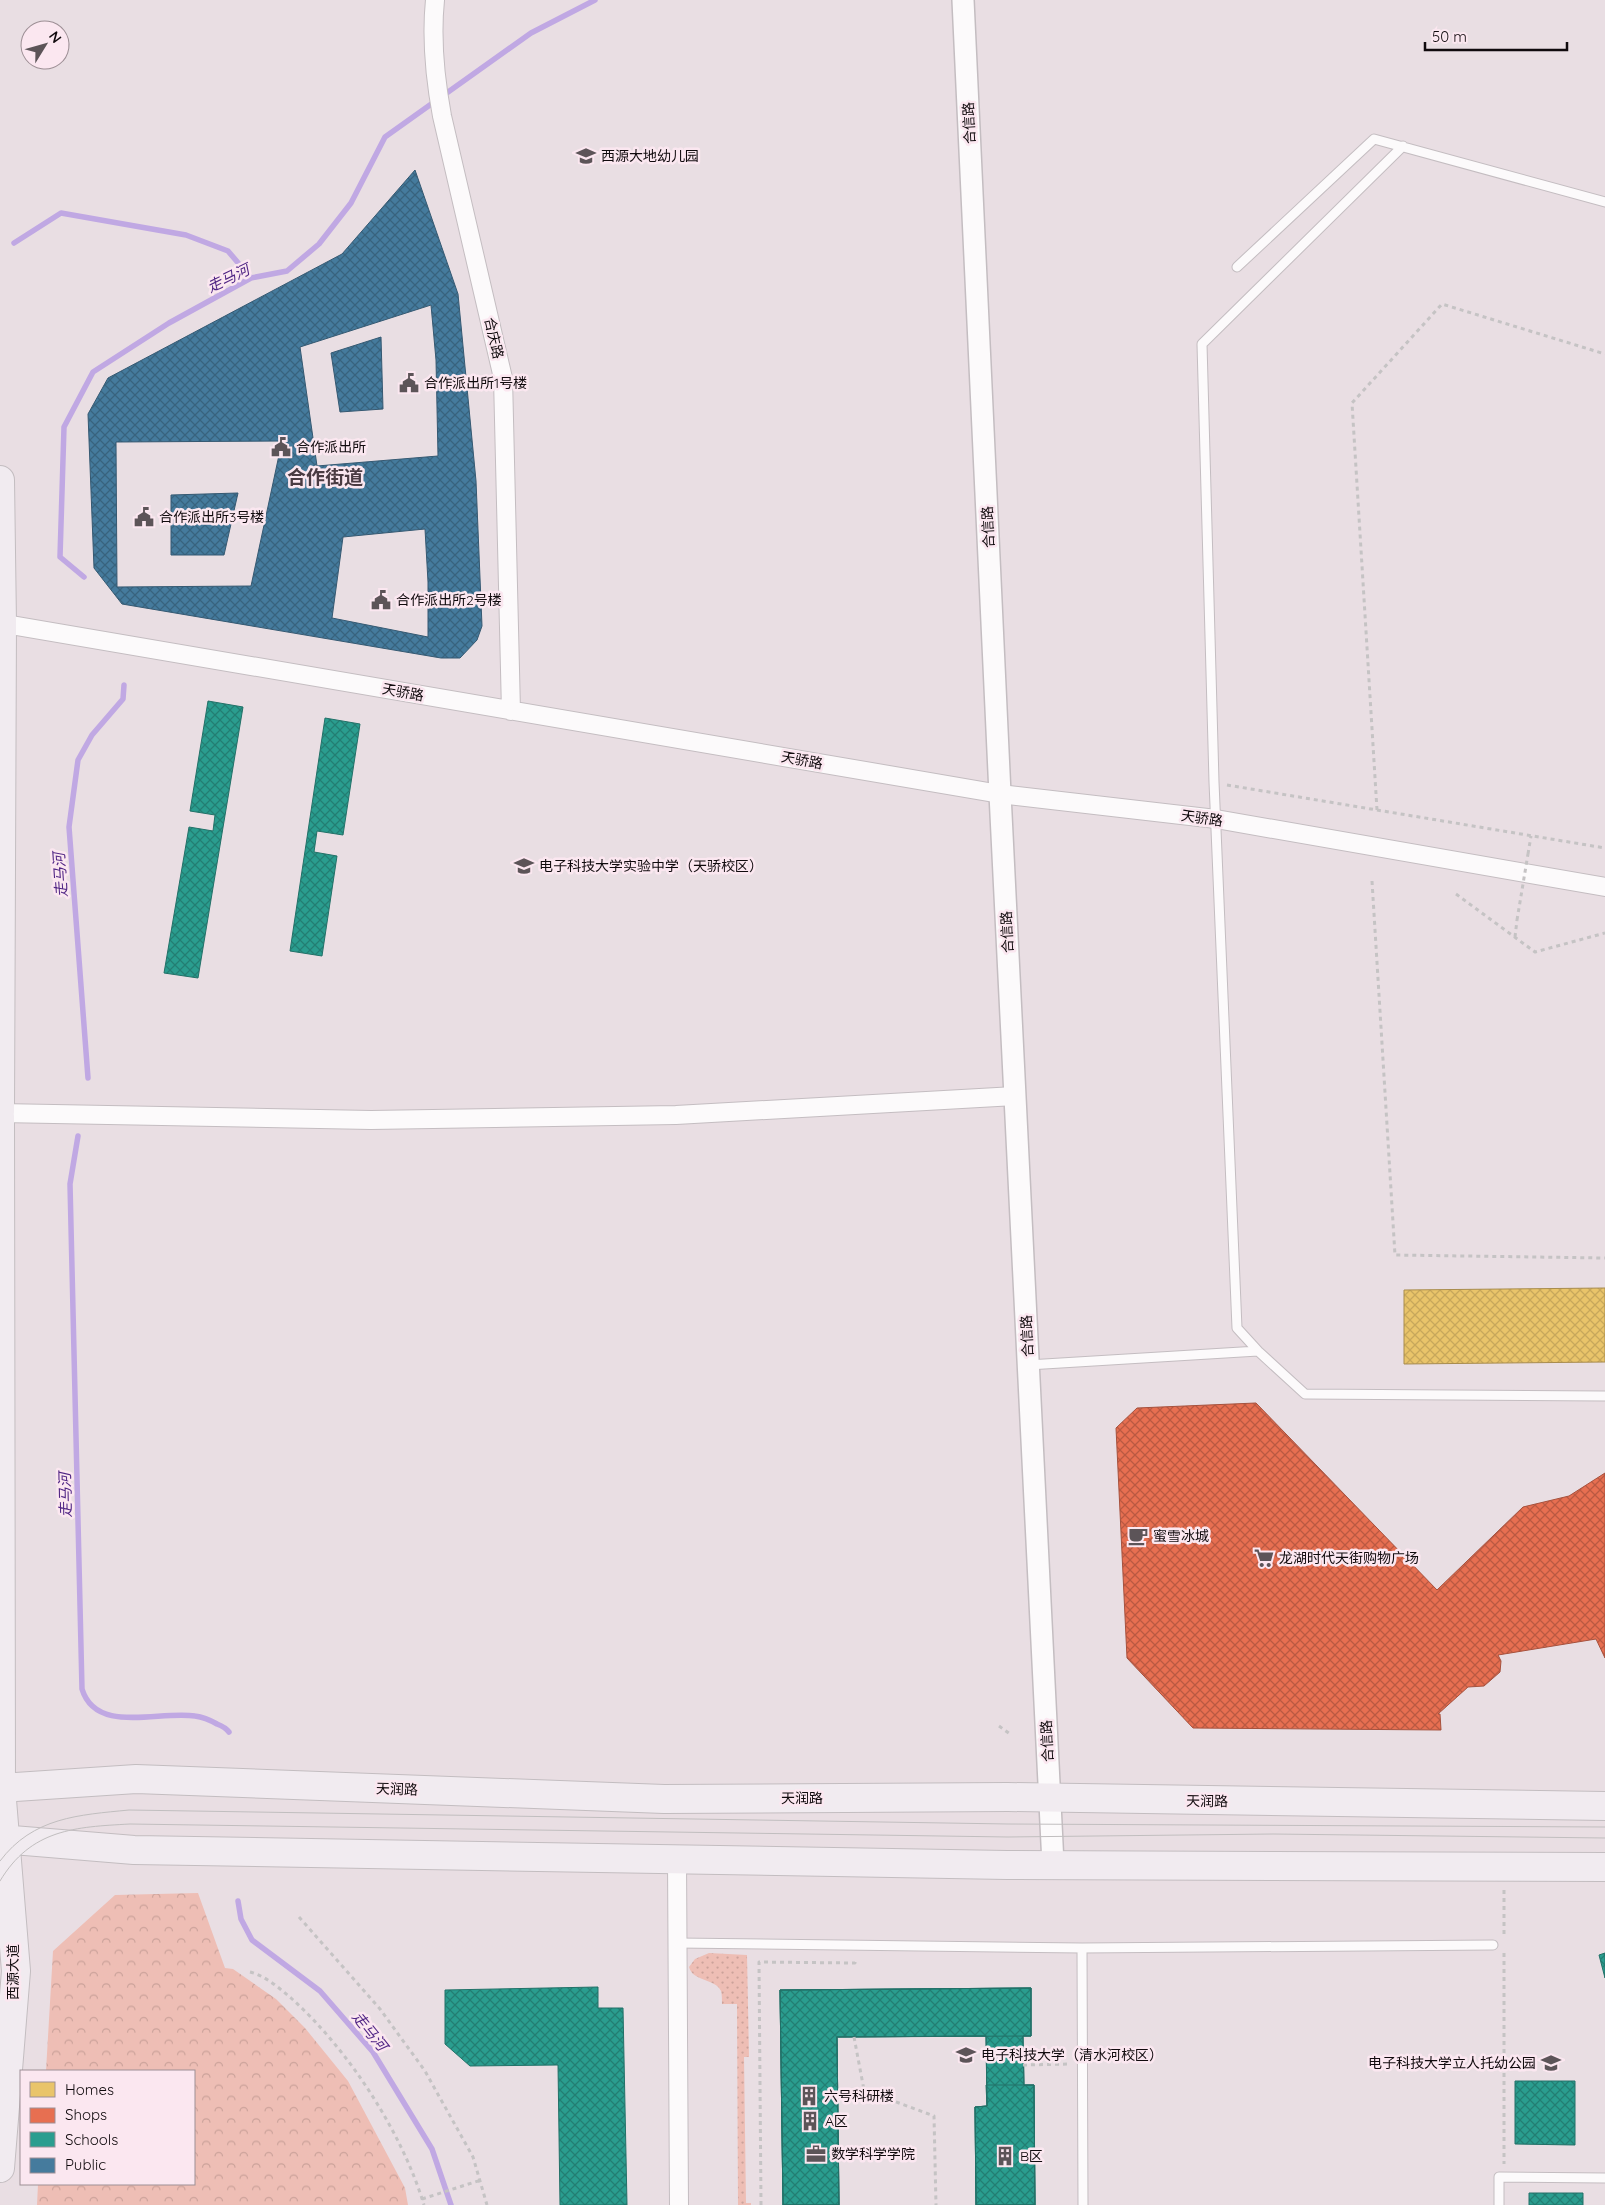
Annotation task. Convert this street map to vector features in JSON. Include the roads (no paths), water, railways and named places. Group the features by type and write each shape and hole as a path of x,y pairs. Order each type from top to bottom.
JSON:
{"main road":[{"name":"西源大道","path":"0,480 1,1788 3,1839 16,1971 0,2168"},
{"name":"天润路","path":"1,1788 136,1779 664,1799 1008,1797 1605,1806"},
{"path":"3,1839 134,1850 1007,1865 1605,1866"}],"street":[{"name":"合庆路","path":"435,0 433,17 436,83 503,378 511,710"},
{"name":"合信路","path":"963,0 1053,1864"},
{"name":"天骄路","path":"1,623 1000,794 1216,819 1605,887"},
{"path":"0,1114 372,1120 676,1115 1015,1096"},
{"path":"677,1859 679,2205"}],"lane":[{"path":"1237,267 1374,138 1605,202"},
{"path":"1403,146 1202,344 1214,782 1237,1328 1258,1351 1305,1394 1605,1396"},
{"path":"1028,1365 1258,1351"},
{"path":"678,1943 1082,1948 1493,1945"},
{"path":"1082,1948 1083,2205"},
{"path":"1499,2205 1499,2177 1605,2178"}],"waterway":[{"name":"走马河","path":"84,577 60,557 64,427 93,372 169,323 251,278 287,271 319,244 351,203 385,137 531,33 595,0"},
{"path":"14,243 61,213 186,235 228,251 251,278"},
{"name":"走马河","path":"88,1078 69,827 78,760 92,735 123,699 124,685"},
{"name":"走马河","path":"78,1136 70,1184 82,1689 89,1703 101,1712 131,1718 195,1716 212,1721 229,1732"},
{"name":"走马河","path":"238,1901 241,1919 252,1940 320,1991 373,2052 432,2149 451,2205"}],"tram line":[{"path":"0,1861 13,1846 27,1835 42,1827 75,1817 129,1810 1008,1824 1605,1827"},
{"path":"0,1881 12,1864 40,1841 56,1834 73,1830 130,1824 1008,1837 1273,1834 1605,1838"}],"place":[{"name":"西源大地幼儿园","path":"586,156"},
{"name":"合作派出所1号楼","path":"409,383"},
{"name":"合作派出所","path":"281,447"},
{"name":"合作派出所3号楼","path":"144,517"},
{"name":"合作派出所2号楼","path":"381,600"},
{"name":"电子科技大学实验中学（天骄校区）","path":"524,866"},
{"name":"蜜雪冰城","path":"1138,1536"},
{"name":"龙湖时代天街购物广场","path":"1264,1558"},
{"name":"电子科技大学（清水河校区）","path":"966,2055"},
{"name":"电子科技大学立人托幼公园","path":"1551,2063"},
{"name":"六号科研楼","path":"809,2096"},
{"name":"A区","path":"810,2121"},
{"name":"数学科学学院","path":"816,2154"},
{"name":"B区","path":"1005,2156"}],"district":[{"name":"合作街道","path":"325,477"}]}
